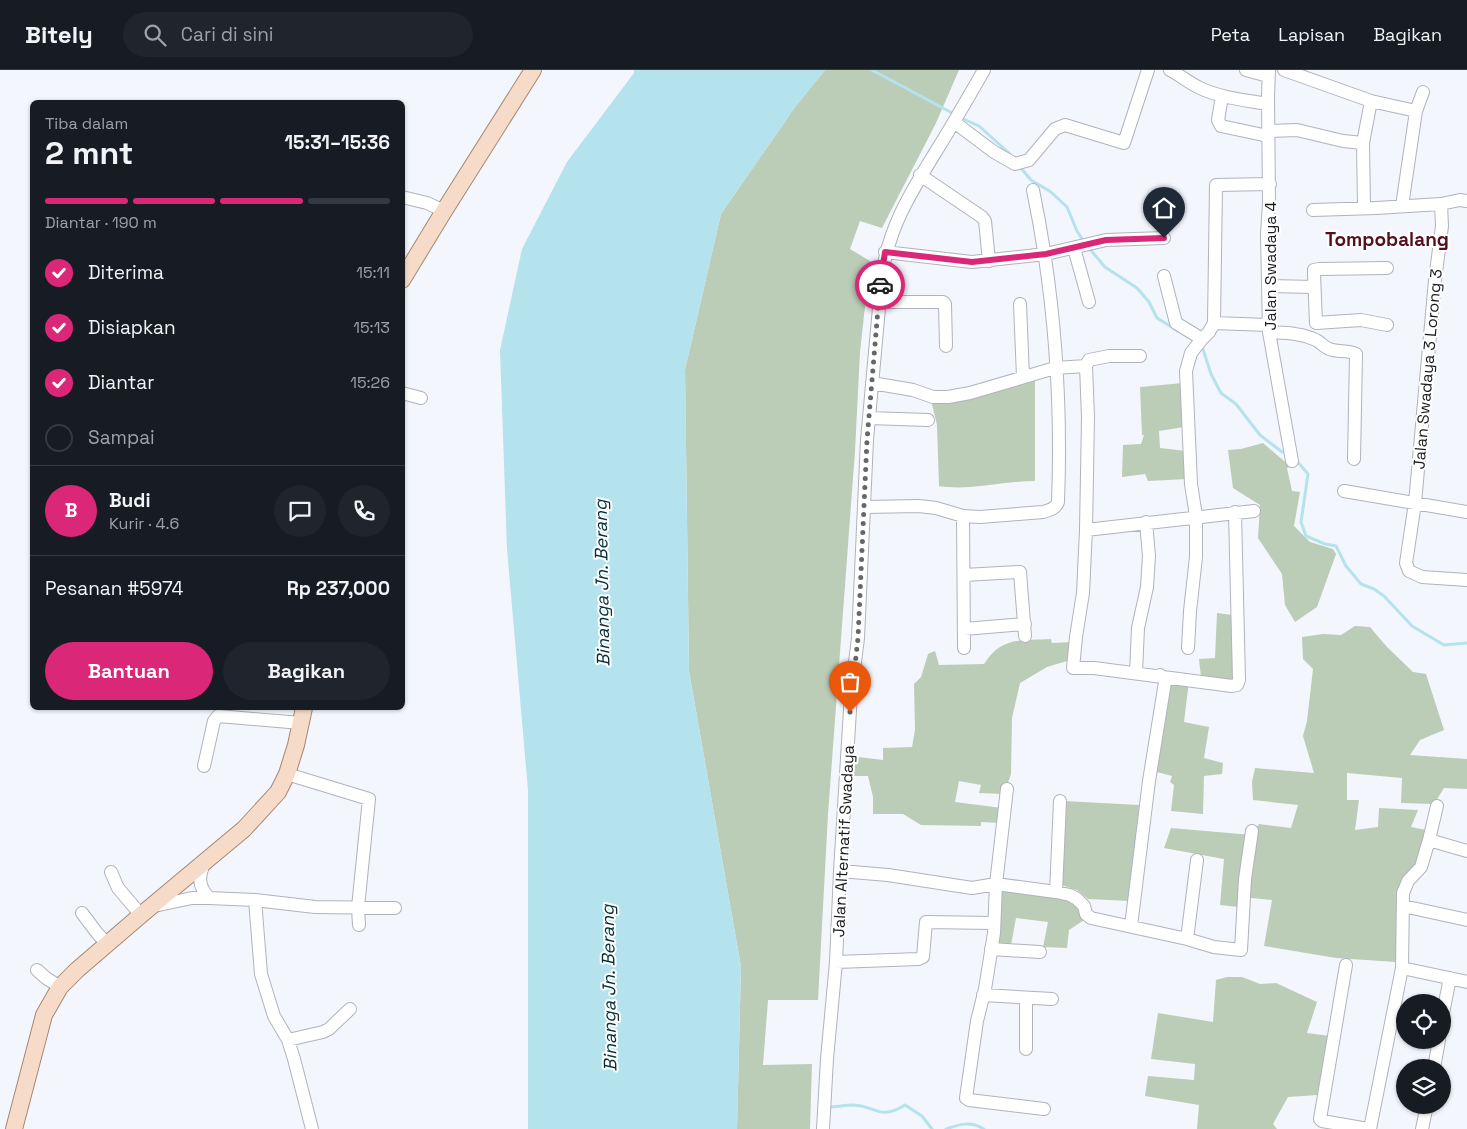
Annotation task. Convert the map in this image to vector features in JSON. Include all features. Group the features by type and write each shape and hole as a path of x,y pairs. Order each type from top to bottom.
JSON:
{"main road":[{"path":"405,275 442,211 534,70"},
{"path":"14,1129 44,1015 50,980 103,939 143,912 244,829 278,792 288,774 302,715"}],"street":[{"name":"Jalan Alternatif Swadaya","path":"823,1129 836,962 851,694 858,638 869,418 878,302 885,252 892,230 904,204 984,70"},
{"path":"954,122 994,152 1015,164 1029,160 1055,129 1061,125 1124,143 1148,70"},
{"path":"1170,70 1198,87 1222,96 1268,104"},
{"path":"1246,70 1269,73"},
{"path":"1284,70 1371,101 1416,111"},
{"name":"Jalan Swadaya 4","path":"1269,73 1268,134 1270,184 1267,234 1269,328 1292,461"},
{"path":"1402,206 1416,111 1423,92"},
{"path":"1222,96 1218,120 1221,126 1268,134 1297,130 1343,141 1363,143"},
{"path":"1364,208 1363,143 1371,101"},
{"path":"920,176 982,217 985,221 989,261"},
{"path":"1188,648 1196,557 1196,516 1191,484 1186,371 1189,357 1214,323 1216,185 1270,184"},
{"path":"864,507 919,506 936,508 963,516 999,517 1043,512 1052,510 1056,506 1058,502 1060,443 1052,313 1046,254 1033,190"},
{"path":"405,198 427,202 442,211"},
{"path":"1313,210 1441,204 1456,200 1467,201"},
{"name":"Jalan Swadaya 3 Lorong 3","path":"1441,204 1442,226 1435,280 1415,503 1406,563 1409,571 1422,577 1467,580"},
{"path":"885,252 953,261 989,261 1046,254 1106,240 1164,238"},
{"path":"1074,248 1089,302"},
{"path":"1387,268 1316,269 1314,274 1316,323 1361,320 1387,325"},
{"path":"1164,276 1176,323 1202,339"},
{"path":"1268,286 1314,286"},
{"path":"878,302 943,302 945,304 946,346"},
{"path":"1020,304 1023,377"},
{"path":"1214,323 1269,328 1300,334 1318,341 1331,350 1355,353 1357,356 1354,459"},
{"path":"1140,356 1096,357 1089,360 1086,366 1088,417 1086,530 1083,593 1076,637 1074,668 1094,668 1232,686 1237,685 1239,680 1235,512"},
{"path":"872,383 913,390 938,398 970,393 1055,368 1086,366"},
{"path":"405,394 420,398"},
{"path":"869,418 928,420"},
{"path":"1344,491 1467,512"},
{"path":"1086,530 1196,516 1254,511"},
{"path":"963,516 964,648"},
{"path":"1136,673 1138,628 1147,586 1149,556 1146,522"},
{"path":"964,575 1020,572 1025,630 964,629"},
{"path":"1131,926 1149,780 1165,682 1164,678 1160,676"},
{"path":"204,766 214,721 218,716 302,715"},
{"path":"288,774 369,799 358,907 359,925"},
{"path":"1007,789 991,948 977,1021 966,1098 969,1100 1044,1109"},
{"path":"1056,892 1060,801"},
{"path":"1346,965 1320,1119 1322,1121 1369,1129 1402,968 1403,893 1408,881 1421,867 1437,806"},
{"path":"840,871 888,875 972,888 996,884 1056,892 1070,895 1077,899 1084,906 1086,914 1091,918 1187,939 1214,947 1242,950 1245,879 1252,831"},
{"path":"1429,840 1467,852"},
{"path":"206,860 199,879 209,898"},
{"path":"1187,939 1196,860"},
{"path":"111,872 118,888 129,902 143,912 192,898 255,900 315,907 395,908"},
{"path":"255,900 261,974 274,1016 288,1040 312,1129"},
{"path":"1403,906 1467,920"},
{"path":"82,912 103,939"},
{"path":"836,962 919,959 923,957 926,922 994,923"},
{"path":"991,948 1040,952"},
{"path":"1402,968 1467,982"},
{"path":"1447,994 1450,978"},
{"path":"983,995 1052,999"},
{"path":"1026,998 1026,1049"},
{"path":"288,1040 329,1029 350,1009"},
{"path":"1422,1129 1425,1114"}],"green space":[{"path":"825,70 959,70 936,123 882,228 860,221 850,249 870,261 860,352 855,451 828,814 818,1000 768,1000 763,1065 812,1064 810,1129 737,1129 741,967 689,671 685,370 721,214 795,107"},
{"path":"1035,377 1035,481 974,487 939,486 937,425 931,400"},
{"path":"1183,383 1184,427 1159,431 1160,448 1186,451 1188,479 1148,481 1145,474 1122,477 1123,445 1141,444 1144,435 1142,435 1140,387"},
{"path":"1263,443 1290,466 1287,468 1292,491 1300,492 1294,526 1310,542 1333,549 1336,554 1317,607 1295,622 1285,605 1282,574 1258,538 1260,505 1233,488 1228,450 1241,449"},
{"path":"1217,613 1240,616 1239,686 1201,677 1199,659 1215,658"},
{"path":"1355,626 1370,627 1387,647 1413,672 1426,674 1444,730 1420,740 1410,755 1467,759 1467,789 1444,788 1434,804 1401,803 1402,778 1347,773 1347,800 1359,800 1355,830 1378,827 1379,808 1418,810 1411,827 1426,830 1420,859 1404,881 1396,905 1396,962 1336,958 1264,946 1272,900 1242,897 1238,907 1220,905 1224,859 1164,848 1171,828 1252,835 1259,824 1291,828 1298,805 1253,800 1252,782 1255,768 1314,773 1303,736 1307,721 1313,669 1303,659 1302,637 1323,634 1341,635"},
{"path":"1051,639 1052,643 1072,642 1067,661 1047,667 1020,683 1012,718 1011,774 1004,794 979,793 981,785 959,781 955,802 1002,808 1000,823 981,822 981,826 921,825 903,814 873,814 873,797 868,776 849,776 850,756 883,760 883,748 912,747 915,730 914,684 921,677 928,654 935,651 939,665 984,664 991,655 1005,644 1021,640"},
{"path":"1167,675 1189,681 1184,722 1209,727 1204,758 1223,763 1222,774 1204,776 1203,814 1171,811 1174,785 1170,782 1172,776 1153,771"},
{"path":"1064,801 1139,805 1130,901 1088,899 1077,890 1061,885"},
{"path":"1000,888 1074,899 1084,920 1069,930 1067,948 1043,947 1048,922 1016,918 1011,945 994,944"},
{"path":"1227,977 1242,977 1260,984 1276,983 1317,1002 1307,1033 1330,1036 1317,1095 1288,1097 1273,1124 1277,1129 1197,1129 1199,1105 1145,1096 1148,1076 1194,1080 1195,1064 1151,1059 1158,1013 1213,1022 1216,980"}],"water":[{"name":"Binanga Jn. Berang","path":"634,70 825,70 795,107 721,214 685,370 689,671 741,967 737,1129 528,1129 528,790 507,549 500,350 522,249 567,162 634,73"}],"waterway":[{"path":"872,70 954,114"},
{"path":"959,117 979,126 1010,154"},
{"path":"1020,167 1031,180 1051,192 1067,207 1084,242"},
{"path":"1088,247 1105,267 1137,288 1149,302 1157,318 1178,331"},
{"path":"1202,346 1211,374 1221,393 1236,404 1260,435 1282,452"},
{"path":"1296,460 1308,474 1301,522 1306,536 1325,544 1336,546 1346,566 1361,584 1374,589 1384,596 1412,626 1444,645 1467,643"},
{"path":"829,1107 853,1105 889,1112 905,1105 922,1116 932,1129"},
{"path":"946,1129 965,1124 979,1126 984,1129"}],"way so far":[{"path":"850,712 858,638 867,440 880,285"}],"district":[{"name":"Tompobalang","path":"1387,239"}],"route":[{"path":"880,285 885,252 972,262 1046,254 1106,240 1164,238"}]}
